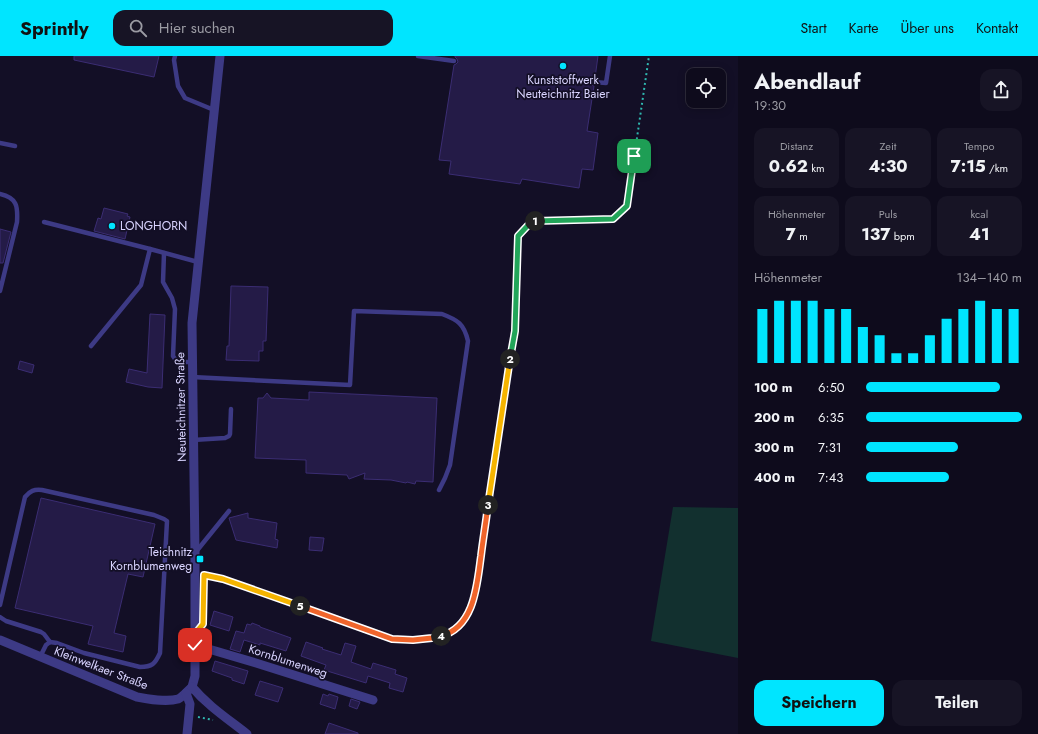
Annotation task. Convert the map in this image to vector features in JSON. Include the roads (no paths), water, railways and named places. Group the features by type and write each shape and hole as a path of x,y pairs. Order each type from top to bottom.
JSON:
{"street":[{"name":"Neuteichnitzer Straße","path":"187,734 190,704 189,690 195,676 195,645 199,574 196,554 192,323 220,56"},
{"name":"Kleinwelkaer Straße","path":"0,640 137,697 166,700 178,698 189,690"},
{"name":"Kornblumenweg","path":"195,645 373,700"},
{"path":"189,690 201,696 215,710 247,734"}],"lane":[{"path":"175,56 174,60 178,86 185,98 214,110"},
{"path":"418,56 454,61"},
{"path":"594,82 606,83 610,56"},
{"path":"0,142 15,146"},
{"path":"0,194 10,197 14,202 17,209 17,222 0,288"},
{"path":"44,222 198,262"},
{"path":"91,346 140,285 150,249"},
{"path":"164,253 163,282 172,298 175,309 174,356 177,362 192,362"},
{"path":"192,377 350,385 354,311 442,314 453,318 465,331 468,340 450,465 439,490"},
{"path":"193,440 225,438 228,436 230,434 231,409"},
{"path":"0,606 25,497 33,490 57,493 154,515 167,522 160,653 156,661 149,667 140,667 84,653 57,643 50,642 41,632 6,621 0,617"},
{"path":"196,554 229,511"},
{"path":"40,657 46,645 50,642"}],"place":[{"name":"Kunststoffwerk Neuteichnitz Baier","path":"563,66"},
{"name":"LONGHORN","path":"112,226"},
{"name":"Teichnitz Kornblumenweg","path":"200,559"}]}
